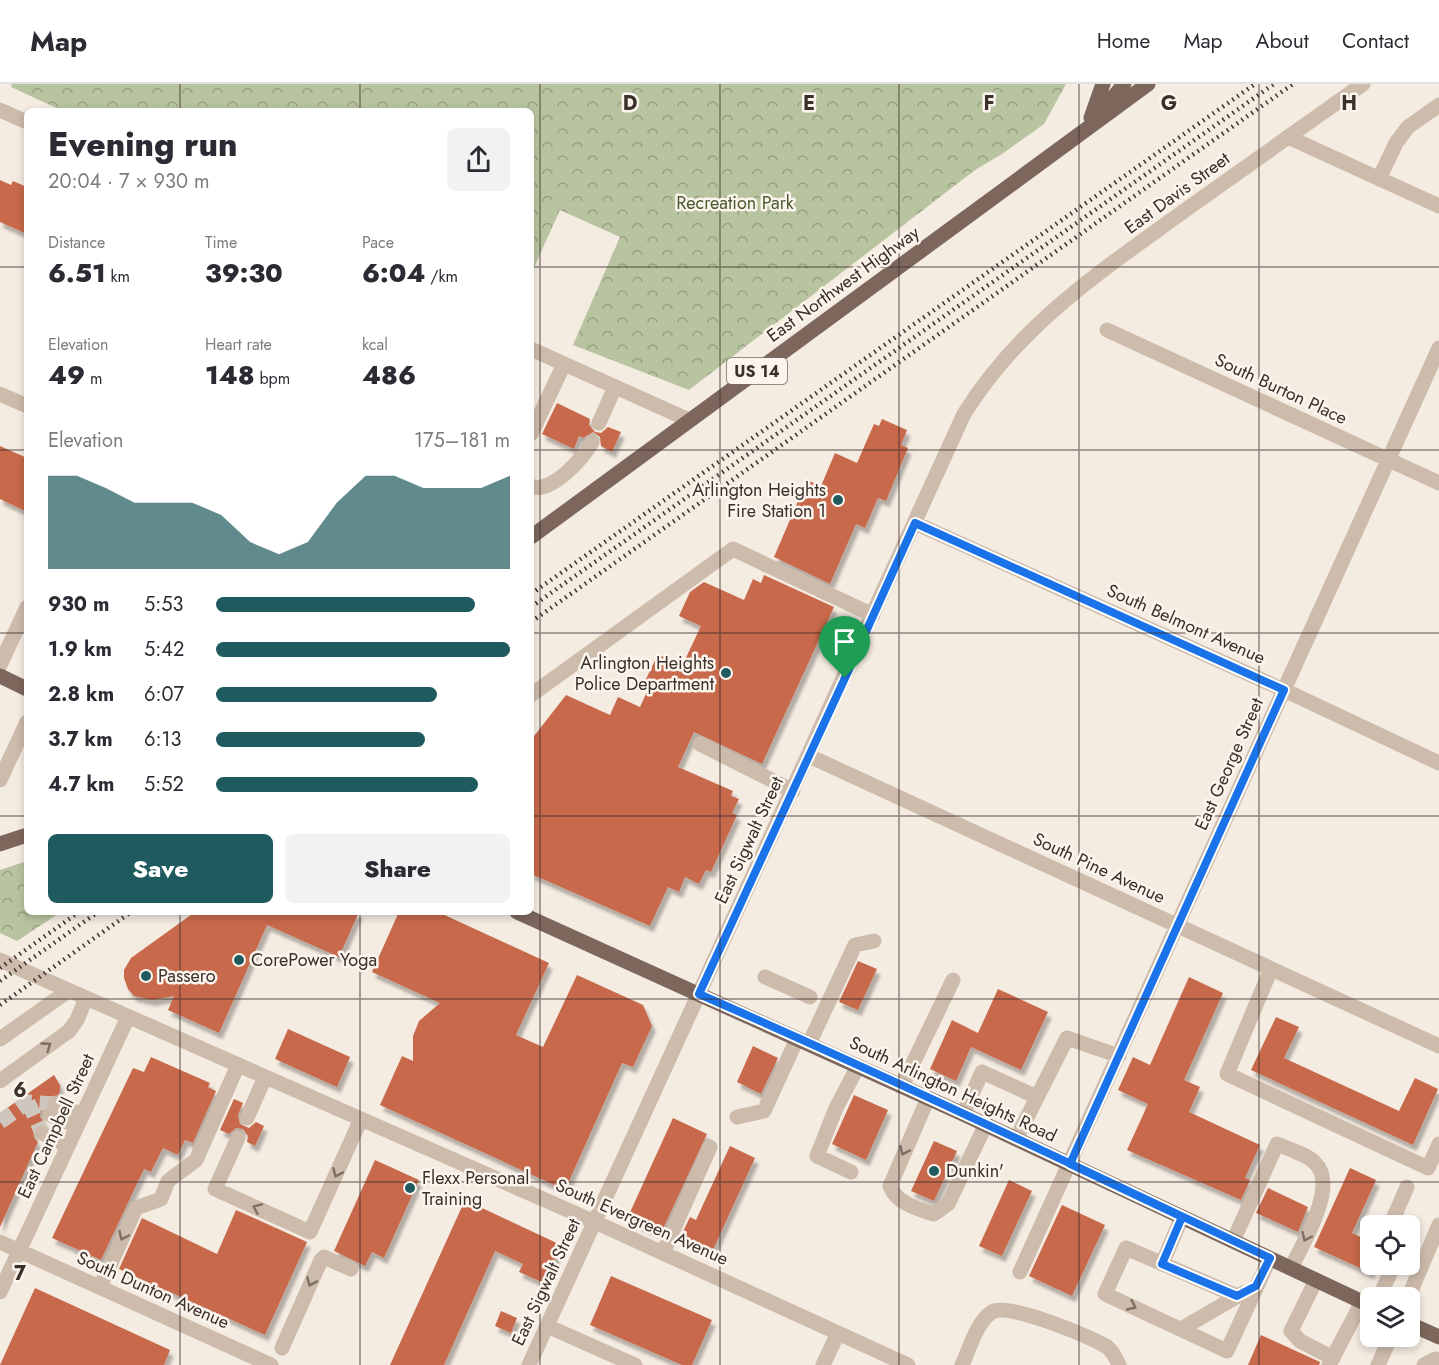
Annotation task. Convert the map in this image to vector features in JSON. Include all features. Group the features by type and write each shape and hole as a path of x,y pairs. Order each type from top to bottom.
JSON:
{"main road":[{"path":"1086,132 1124,84"},
{"name":"East Northwest Highway","path":"534,535 1086,132 1148,84"},
{"path":"1086,132 1102,85"},
{"path":"0,676 24,688"},
{"path":"0,844 24,836"},
{"name":"South Arlington Heights Road","path":"524,915 986,1124 1360,1301"},
{"path":"1420,1328 1439,1337"}],"street":[{"name":"East Davis Street","path":"1019,341 1041,319 1098,273 1363,84"},
{"path":"1379,178 1396,143 1408,127 1439,105"},
{"path":"0,110 24,121"},
{"path":"1288,137 1439,206"},
{"name":"South Burton Place","path":"1107,330 1439,483"},
{"name":"East Sigwalt Street","path":"530,1365 964,414 982,386 1019,341"},
{"name":"East George Street","path":"1020,1272 1439,348"},
{"path":"534,351 689,420"},
{"path":"534,428 564,364"},
{"path":"599,423 615,387"},
{"path":"0,394 24,405"},
{"path":"534,487 547,487 586,454 592,442"},
{"name":"South Belmont Avenue","path":"915,523 1284,690 1439,764"},
{"path":"534,693 733,549 873,615"},
{"path":"0,665 24,613"},
{"path":"0,780 24,728"},
{"path":"700,744 793,791"},
{"name":"South Pine Avenue","path":"809,756 1439,1046"},
{"path":"737,1117 764,1111 855,945 874,941"},
{"name":"South Evergreen Avenue","path":"0,960 595,1222 908,1365"},
{"path":"1271,969 1227,1074 1428,1168 1439,1144"},
{"path":"765,977 810,997"},
{"path":"902,1086 953,980"},
{"path":"0,1039 68,991"},
{"path":"0,1080 69,1031 77,1020 86,998"},
{"name":"East Campbell Street","path":"0,1292 128,1017"},
{"path":"1016,1138 1067,1038 1119,1056"},
{"path":"100,1287 136,1208 161,1199 168,1181 196,1160 238,1065"},
{"path":"851,1172 817,1156 836,1108 858,1066"},
{"path":"963,1114 982,1072 1037,1097"},
{"path":"247,1118 265,1077"},
{"path":"928,1098 890,1186 892,1194 904,1202 934,1214 942,1210 948,1204 986,1124"},
{"path":"75,1131 48,1119 75,1131"},
{"path":"238,1138 215,1189 310,1232 361,1119"},
{"path":"1233,1241 1277,1144 1315,1162 1321,1172 1323,1185 1320,1205 1291,1268"},
{"path":"663,1253 710,1147"},
{"path":"1395,1215 1407,1187"},
{"path":"1162,1264 1182,1217"},
{"path":"1415,1287 1432,1259 1439,1225"},
{"name":"South Dunton Avenue","path":"0,1242 264,1364"},
{"path":"1237,1296 1126,1248 1105,1294 1227,1351 1270,1258"},
{"path":"282,1348 321,1260 324,1257 351,1269"},
{"path":"1316,1280 1291,1330 1300,1341 1331,1361 1360,1315"},
{"path":"1181,1329 1256,1286"},
{"path":"963,1365 987,1316 994,1310 1007,1308 1037,1317 1107,1347 1119,1365"},
{"path":"547,1326 635,1365"},
{"path":"823,1365 838,1333"},
{"path":"1384,1363 1388,1347"}],"green space":[{"name":"Recreation Park","path":"12,84 1066,84 1044,124 975,170 689,390 573,345 620,237 560,210 534,267 534,108 56,108 11,87"},
{"path":"24,862 24,915 56,915 17,941 0,933 0,870"}],"building":[{"path":"0,180 11,185 13,181 24,186 24,233 0,222"},
{"path":"557,403 590,419 589,425 595,432 601,433 608,427 621,432 612,452 601,446 600,437 593,432 583,438 579,436 574,449 542,434"},
{"name":"Arlington Heights Fire Station 1","path":"882,419 907,430 901,445 908,448 886,501 878,498 865,528 856,524 830,584 774,557 807,480 821,486 835,453 857,463 874,424 879,426"},
{"path":"0,446 24,457 24,511 0,499"},
{"path":"764,575 834,607 762,764 694,732 678,767 733,791 731,796 739,799 732,813 737,815 711,872 706,870 699,884 685,877 679,892 668,887 650,926 534,875 534,736 566,695 610,715 618,697 640,707 651,683 645,681 658,654 682,666 701,626 679,616 690,592 704,582 744,600 753,579 761,583"},
{"path":"191,915 358,915 339,957 267,925 219,1033 168,1010 174,996 152,1000 134,996 128,989 124,978 124,970 131,958"},
{"path":"398,915 445,915 549,963 516,1035 543,1047 577,975 643,1005 652,1026 633,1067 622,1063 565,1190 380,1105 402,1056 413,1061 413,1036 419,1021 440,1003 372,972"},
{"path":"858,961 877,969 858,1010 839,1002"},
{"path":"1189,977 1223,993 1184,1080 1200,1087 1189,1112 1260,1145 1245,1178 1250,1180 1241,1200 1127,1150 1148,1104 1118,1090 1133,1057 1150,1065"},
{"path":"998,989 1048,1012 1021,1070 971,1047 956,1081 930,1069 952,1020 978,1033"},
{"path":"1276,1017 1299,1027 1284,1058 1399,1111 1415,1078 1438,1089 1413,1145 1251,1070"},
{"path":"288,1029 350,1057 337,1087 275,1059"},
{"path":"753,1046 778,1058 761,1094 737,1082"},
{"path":"151,1057 210,1083 208,1087 216,1091 193,1143 185,1140 178,1155 163,1148 151,1172 144,1169 101,1260 52,1238 133,1068 144,1072"},
{"path":"54,1075 60,1085 60,1091 58,1095 49,1097 41,1111 40,1117 46,1124 37,1125 33,1129 34,1138 38,1142 0,1227 0,1113"},
{"path":"854,1095 888,1110 866,1160 832,1144"},
{"path":"234,1099 243,1103 238,1115 240,1124 249,1128 256,1122 264,1126 255,1146 247,1142 248,1136 243,1129 236,1128 229,1134 220,1130"},
{"path":"673,1118 707,1134 663,1229 658,1227 656,1232 627,1219"},
{"name":"Dunkin'","path":"934,1141 957,1151 934,1201 911,1191"},
{"path":"730,1146 755,1158 712,1252 680,1238 690,1217 696,1220"},
{"path":"375,1160 419,1180 384,1258 372,1252 365,1266 334,1251"},
{"path":"1350,1168 1376,1180 1352,1233 1360,1237 1360,1268 1314,1247"},
{"path":"1009,1180 1032,1191 1002,1256 979,1246"},
{"path":"1268,1188 1308,1207 1298,1232 1256,1213"},
{"path":"465,1200 561,1245 544,1283 519,1272 523,1264 495,1251 444,1365 390,1365"},
{"path":"1062,1205 1105,1225 1072,1296 1029,1276"},
{"path":"236,1210 307,1242 265,1335 119,1269 142,1218 217,1254"},
{"path":"611,1276 712,1320 692,1365 682,1365 590,1325"},
{"path":"35,1288 170,1350 164,1365 0,1365"},
{"path":"501,1311 517,1318 511,1333 495,1326"},
{"path":"1261,1335 1320,1362 1319,1365 1248,1365"}],"tunnel":[{"path":"28,1102 42,1133"},
{"path":"0,1122 28,1102 55,1104"}],"railway":[{"path":"534,592 1255,84"},
{"path":"534,605 1274,84"},
{"path":"534,620 1293,84"},
{"path":"0,968 75,915"},
{"path":"0,981 94,915"},
{"path":"0,1005 127,915"}],"place":[{"name":"Arlington Heights Fire Station 1","path":"838,500"},
{"name":"Arlington Heights Police Department","path":"726,673"},
{"name":"CorePower Yoga","path":"239,960"},
{"name":"Passero","path":"146,976"},
{"name":"Dunkin'","path":"934,1171"},
{"name":"Flexx Personal Training","path":"410,1188"}],"route":[{"path":"845,678 699,994 986,1124 1070,1164 1182,1217 1270,1258 1256,1286 1237,1296 1162,1264 1182,1217 1126,1190 1070,1164 1284,690 915,523 845,678"}]}
